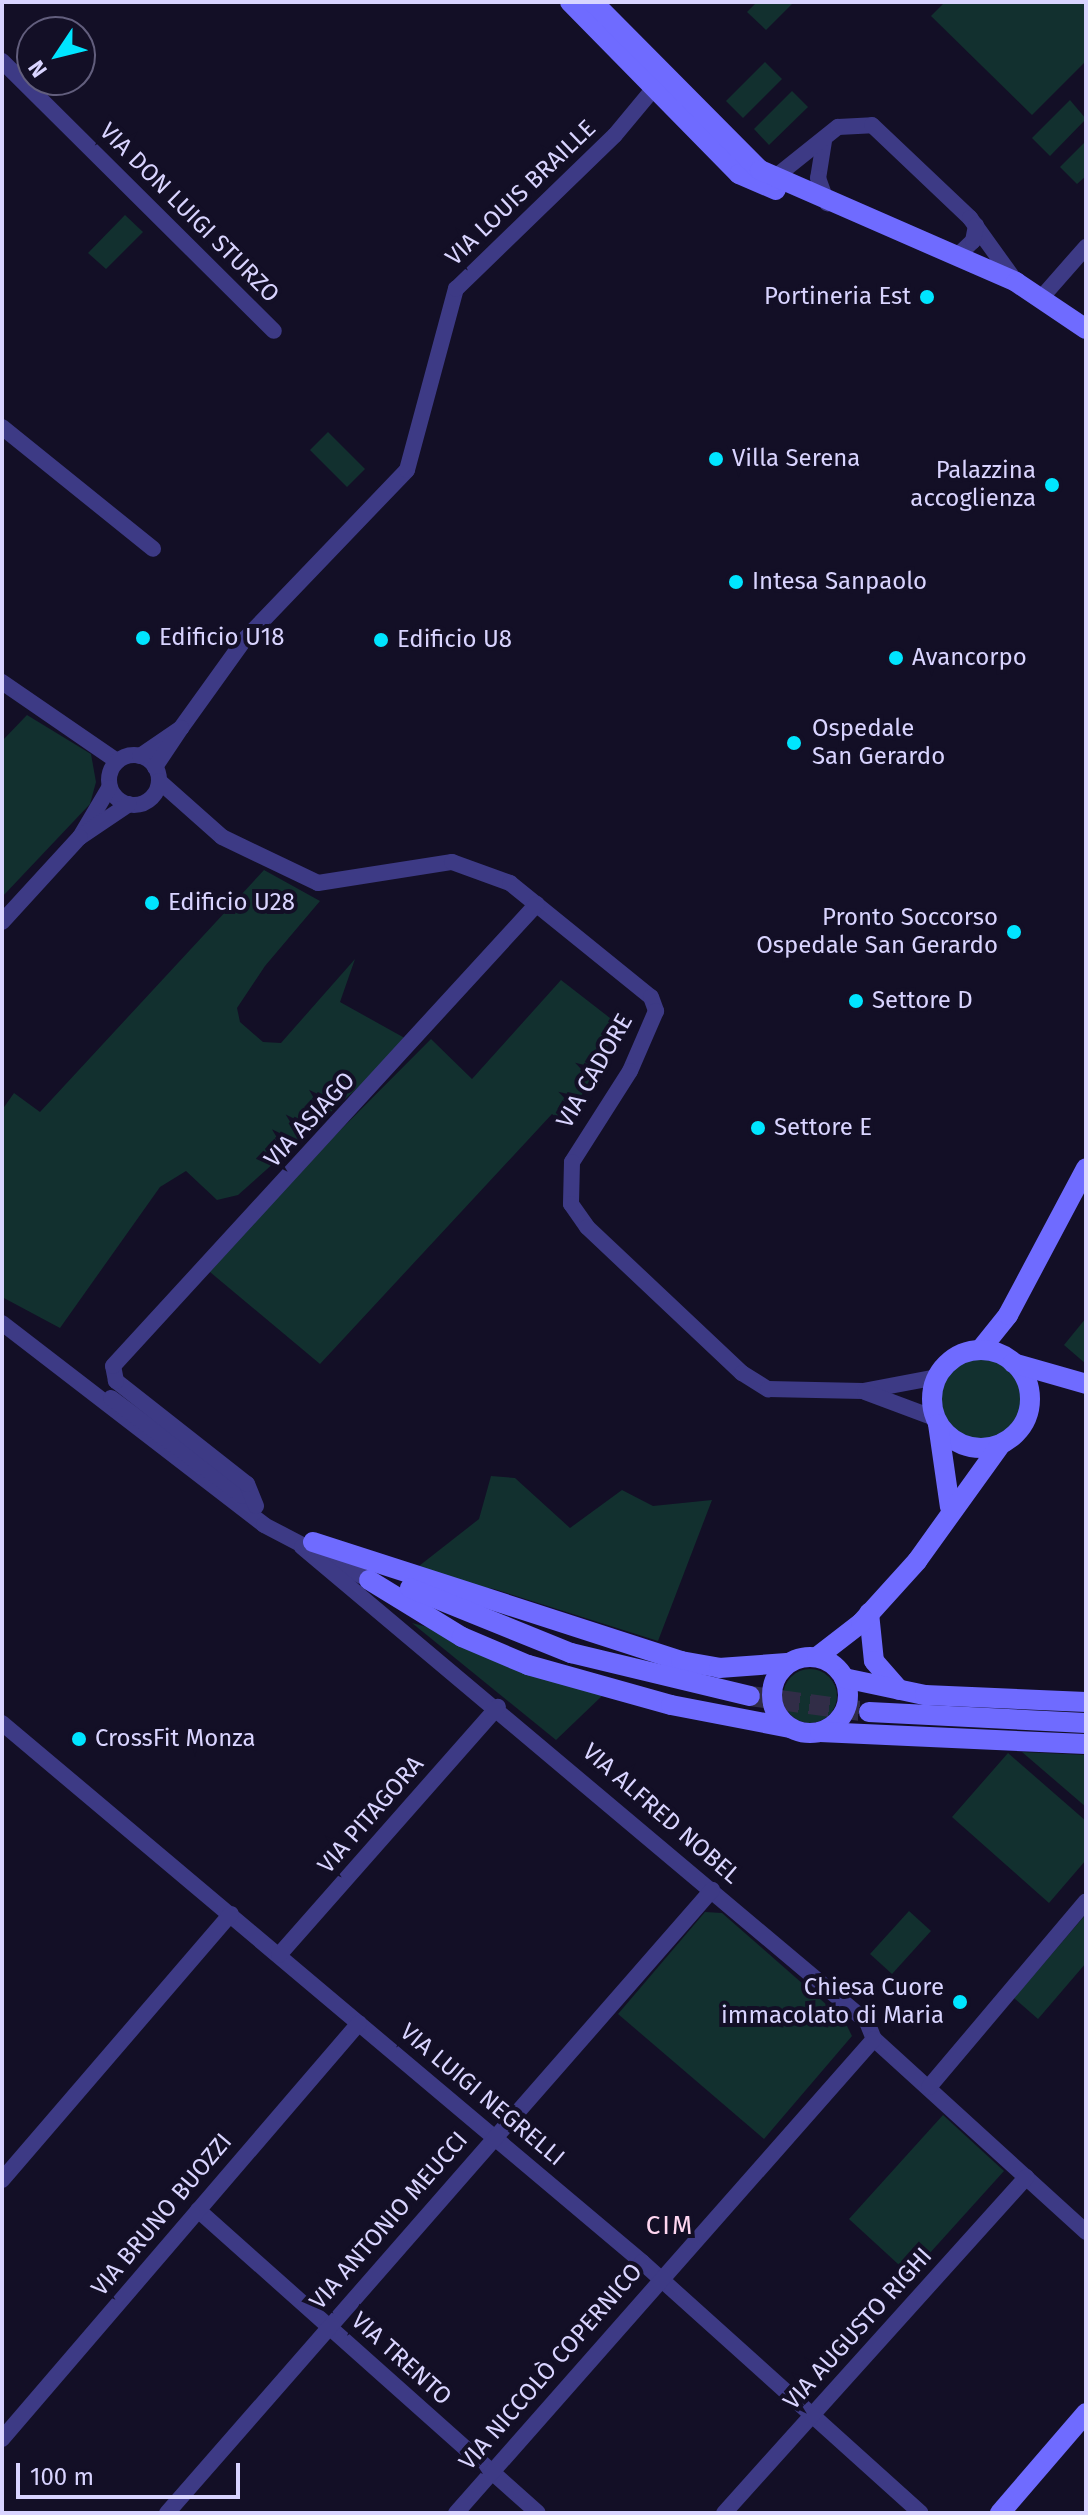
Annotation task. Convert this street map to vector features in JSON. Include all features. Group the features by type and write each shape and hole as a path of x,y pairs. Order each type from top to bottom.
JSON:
{"street":[{"path":"570,2 659,82 774,178 1016,282 1086,329"},
{"path":"593,2 746,179 827,203"},
{"name":"VIA DON LUIGI STURZO","path":"2,61 274,331"},
{"name":"VIA LOUIS BRAILLE","path":"157,774 181,728 233,653 407,470 456,289 659,82"},
{"path":"774,178 826,135 857,122 878,127 976,225 1016,282"},
{"path":"826,135 818,169 827,203"},
{"path":"958,255 973,241 976,225"},
{"path":"1042,297 1086,247"},
{"path":"2,427 153,549"},
{"path":"2,682 117,761 140,756 181,728"},
{"path":"80,837 129,804 151,798 157,774 140,756"},
{"path":"2,922 80,837 109,788 117,761"},
{"name":"VIA CADORE","path":"157,774 253,855 334,884 452,862 478,866 537,904 651,997 656,1011 630,1071 572,1162 571,1204 742,1373 789,1393 863,1391 937,1377 955,1357 980,1350"},
{"path":"109,788 129,804"},
{"name":"VIA ASIAGO","path":"113,1366 435,1021 537,904"},
{"path":"1077,1381 980,1350 1008,1315 1086,1168"},
{"path":"308,1545 681,1661 719,1668 787,1663 817,1657 865,1618 933,1542 950,1507 1001,1444 1024,1423 1029,1393 1009,1360 1008,1315"},
{"path":"2,1322 182,1458"},
{"name":"VIA ALFRED NOBEL","path":"113,1366 116,1381 247,1484 256,1506"},
{"path":"937,1377 937,1421 950,1507"},
{"path":"1029,1393 1077,1381"},
{"name":"VIA CADORE","path":"863,1391 937,1421 966,1446 1001,1444"},
{"name":"VIA ALFRED NOBEL","path":"182,1458 256,1506 308,1545 395,1628 498,1707 867,2022 874,2039 1086,2232"},
{"name":"VIA ALFRED NOBEL","path":"182,1458 308,1545"},
{"path":"308,1545 462,1637 528,1665 790,1728 1086,1744"},
{"path":"308,1545 462,1613"},
{"path":"369,1580 654,1677 750,1696"},
{"path":"820,1732 847,1706 842,1675 865,1618"},
{"path":"865,1618 874,1661 899,1690"},
{"path":"817,1657 842,1675 899,1690 1086,1702"},
{"path":"787,1663 771,1696 790,1728"},
{"name":"VIA PITAGORA","path":"279,1955 498,1707"},
{"path":"869,1712 1086,1723"},
{"name":"VIA LUIGI NEGRELLI","path":"2,1723 494,2135 660,2278 921,2513"},
{"name":"VIA ANTONIO MEUCCI","path":"167,2513 494,2135 712,1890"},
{"path":"929,2087 1086,1901"},
{"path":"2,2180 231,1914"},
{"name":"VIA BRUNO BUOZZI","path":"2,2439 359,2023"},
{"name":"VIA NICCOLÒ COPERNICO","path":"456,2513 660,2278 874,2039"},
{"name":"VIA AUGUSTO RIGHI","path":"724,2513 1027,2177"},
{"name":"VIA TRENTO","path":"198,2210 538,2513"},
{"path":"1000,2513 1086,2413"}],"green space":[{"path":"757,2 794,2 766,30 747,12"},
{"path":"945,2 1086,2 1086,61 1032,115 931,16"},
{"path":"765,62 782,79 743,118 726,101"},
{"path":"792,91 808,107 769,145 754,129"},
{"path":"1070,100 1086,119 1050,156 1032,138"},
{"path":"1086,141 1086,176 1077,184 1060,167"},
{"path":"125,215 143,232 106,269 88,253"},
{"path":"328,432 365,469 347,487 310,450"},
{"path":"27,715 91,754 96,782 90,804 2,897 2,741"},
{"path":"264,870 320,901 265,966 237,1008 240,1022 263,1042 281,1043 355,959 340,1002 410,1041 238,1195 217,1200 186,1171 160,1187 60,1328 2,1297 2,1110 14,1093 40,1112"},
{"path":"561,980 619,1025 566,1124 552,1114 320,1364 204,1267 431,1039 472,1079"},
{"path":"1086,1318 1086,1364 1064,1345"},
{"path":"982,1357 998,1360 1012,1369 1021,1383 1024,1399 1021,1415 1012,1429 998,1438 982,1441 966,1438 952,1429 943,1415 940,1399 943,1383 952,1369 966,1360"},
{"path":"491,1476 515,1478 570,1528 622,1490 653,1506 712,1500 658,1641 494,1589 436,1580 419,1566 479,1519"},
{"path":"412,1623 435,1629 603,1695 556,1740"},
{"path":"810,1669 829,1677 837,1696 829,1715 810,1723 791,1715 783,1696 791,1677"},
{"path":"1022,1752 1086,1755 1086,1807"},
{"path":"1008,1753 1086,1821 1086,1860 1049,1903 952,1817"},
{"path":"909,1911 931,1931 892,1974 870,1954"},
{"path":"705,1912 722,1913 844,2020 852,2036 764,2139 618,2014"},
{"path":"1086,1914 1086,1963 1038,2019 1014,1998"},
{"path":"943,2115 1004,2171 910,2275 849,2219"}],"tunnel":[{"path":"750,1696 869,1712"}],"place":[{"name":"Portineria Est","path":"927,297"},
{"name":"Villa Serena","path":"716,459"},
{"name":"Palazzina accoglienza","path":"1052,485"},
{"name":"Intesa Sanpaolo","path":"736,582"},
{"name":"Edificio U18","path":"143,638"},
{"name":"Edificio U8","path":"381,640"},
{"name":"Avancorpo","path":"896,658"},
{"name":"Ospedale San Gerardo","path":"794,743"},
{"name":"Edificio U28","path":"152,903"},
{"name":"Pronto Soccorso Ospedale San Gerardo","path":"1014,932"},
{"name":"Settore D","path":"856,1001"},
{"name":"Settore E","path":"758,1128"},
{"name":"CrossFit Monza","path":"79,1739"},
{"name":"Chiesa Cuore immacolato di Maria","path":"960,2002"}],"district":[{"name":"CIM","path":"670,2226"}]}
